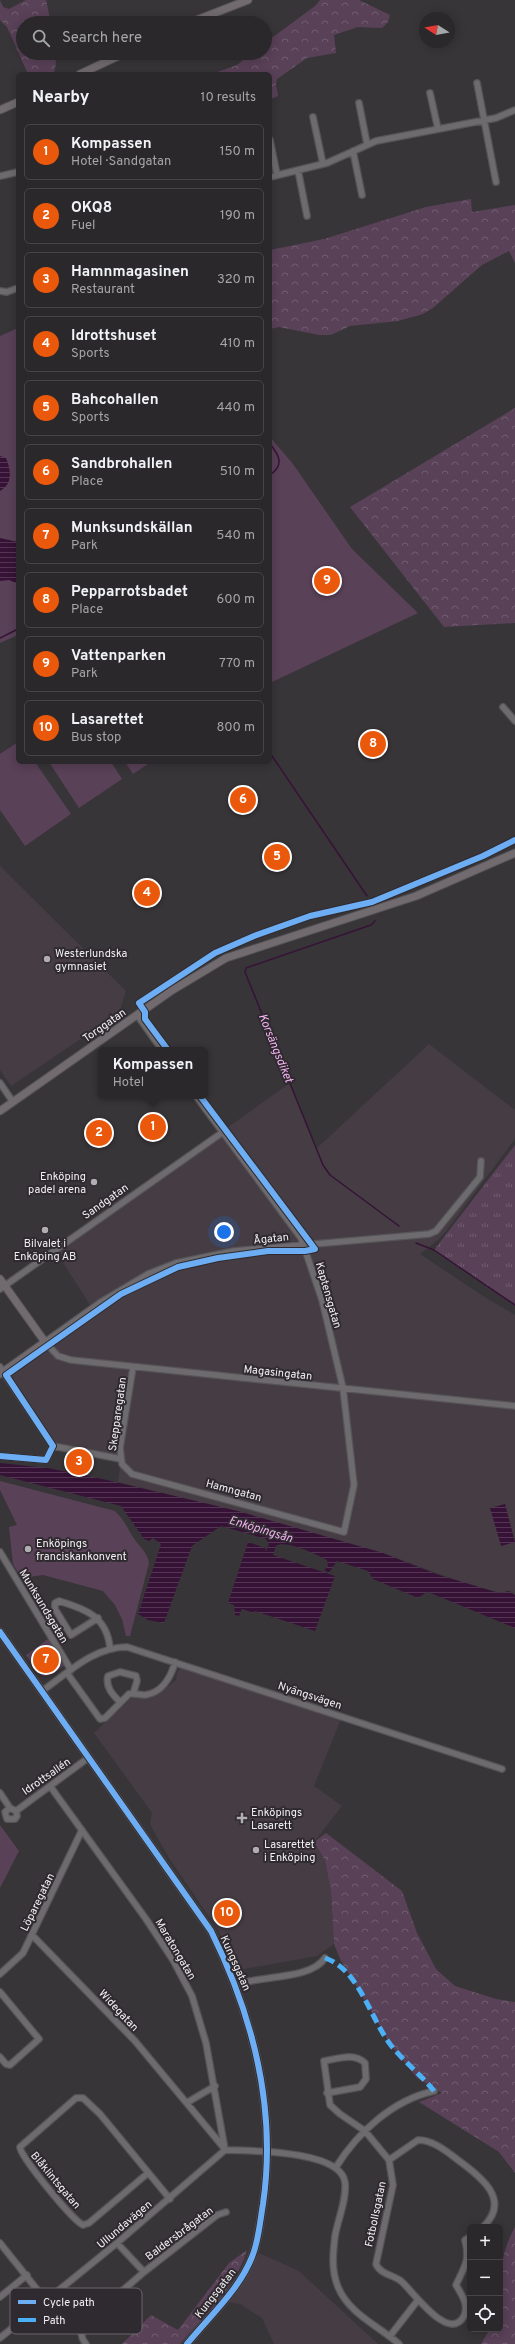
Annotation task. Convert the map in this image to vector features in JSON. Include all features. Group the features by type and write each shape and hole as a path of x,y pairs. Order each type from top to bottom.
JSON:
{"street":[{"path":"207,16 248,0"},
{"path":"84,72 109,60"},
{"path":"477,83 496,182"},
{"path":"430,93 438,129"},
{"path":"0,110 16,103"},
{"path":"359,103 367,144"},
{"path":"272,176 323,164 367,144 484,120 515,110"},
{"path":"313,117 323,164"},
{"path":"353,151 362,195"},
{"path":"272,152 276,175"},
{"path":"298,170 307,216"},
{"path":"0,176 16,172"},
{"path":"0,291 7,292 16,289"},
{"path":"503,707 515,721"},
{"name":"Torggatan","path":"0,1111 138,1015 171,990 226,958 416,896 515,852"},
{"path":"138,1015 160,1047"},
{"path":"0,1083 13,1102"},
{"name":"Kaptensgatan","path":"198,1099 301,1238 322,1300 343,1388 354,1485 344,1532"},
{"name":"Sandgatan","path":"2,1287 223,1132"},
{"name":"Ågatan","path":"1,1371 101,1302 148,1274 176,1264 234,1251 428,1234 436,1231 480,1177 481,1161"},
{"path":"0,1279 2,1287 45,1342"},
{"name":"Magasingatan","path":"45,1342 55,1354 71,1360 515,1406"},
{"name":"Skepparegatan","path":"122,1462 120,1448 134,1367"},
{"path":"1,1371 53,1446 122,1462"},
{"path":"0,1456 46,1460 53,1446"},
{"name":"Hamngatan","path":"122,1462 132,1474 344,1532"},
{"name":"Munksundsgatan","path":"0,1552 69,1672 98,1719 104,1718 120,1702"},
{"path":"98,1618 72,1635 55,1609 55,1603 59,1601 69,1604 98,1618 106,1632 110,1648"},
{"name":"Kungsgatan","path":"0,1632 211,1931 236,1985 257,2054 265,2100 268,2152 257,2240 252,2257 234,2288 187,2344"},
{"name":"Nyängsvägen","path":"42,1691 93,1655 110,1648 127,1647 502,1769"},
{"path":"134,1694 137,1681 136,1676 120,1672 108,1676 106,1682 110,1690 120,1702 129,1694 145,1695 157,1691 170,1678 175,1662"},
{"name":"Idrottsallén","path":"0,1793 13,1809 50,1786 88,1758"},
{"name":"Maratongatan","path":"50,1786 146,1919 173,1960 192,1996 206,2043 215,2086 225,2150"},
{"name":"Löparegatan","path":"0,1974 20,1958 82,1830"},
{"name":"Widegatan","path":"32,1935 130,2036 188,2102 225,2150"},
{"path":"236,1985 253,1980 292,1974 322,1963 325,1958"},
{"path":"0,1992 39,2039 10,2065 6,2064 0,2057"},
{"path":"327,2093 360,2087 366,2079 365,2063 358,2057 351,2056 324,2061 327,2093 330,2105 365,2132 389,2160 418,2140 425,2140 459,2160 486,2183 492,2193 495,2202 493,2212 486,2224"},
{"path":"188,2102 215,2086"},
{"path":"336,2167 365,2132 406,2100 434,2091"},
{"name":"Blåklintsgatan","path":"148,2174 89,2223 83,2225 34,2171 19,2149 21,2144 76,2098 83,2098 100,2114 170,2199"},
{"path":"225,2150 268,2152 320,2160 336,2167 345,2181 333,2254 334,2277 345,2300 358,2313 399,2344"},
{"name":"Ullundavägen","path":"64,2288 170,2199 225,2150"},
{"name":"Fotbollsgatan","path":"389,2160 393,2185 376,2264 381,2270 401,2281 418,2300 442,2322 454,2324 462,2319 466,2303 456,2285 468,2260"},
{"name":"Baldersbrågatan","path":"126,2288 217,2215 226,2212"},
{"path":"0,2243 37,2288"},
{"name":"Baldersbrågatan","path":"117,2243 144,2272"},
{"path":"11,2288 27,2275"},
{"path":"0,2297 10,2289"},
{"path":"390,2336 418,2300"},
{"name":"Ullundavägen","path":"0,2338 10,2330"},
{"name":"Baldersbrågatan","path":"81,2334 82,2339 86,2344"}],"shaded area":[{"name":"Westerlundska gymnasiet","path":"0,866 126,991 119,1013 11,1086 0,1070"},
{"path":"429,1044 515,1110 515,1139 446,1231 439,1239 420,1254 483,1296 515,1315 515,1595 509,1591 500,1593 461,1582 383,1553 192,1500 118,1482 121,1459 53,1446 4,1372 92,1308 55,1250 290,1083 317,1148"},
{"name":"Enköpings Lasarett","path":"181,1667 341,1719 314,1786 342,1806 314,1842 325,1860 331,1892 334,1944 317,1956 244,1969 237,1966 218,1930 169,1858 153,1830 150,1823 152,1813 94,1733 131,1698 147,1698 166,1688 176,1680 177,1672"},
{"path":"259,2253 299,2271 378,2344 274,2344 262,2318 240,2304 228,2302 240,2288"}],"green space":[{"path":"0,0 3,7 9,9 26,0 46,0 49,16 16,16 16,47 7,27 0,20"},
{"path":"320,0 359,0 390,15 388,22 382,28 358,27 334,35 336,53 307,58 277,79 276,85 278,96 272,98 272,72 218,72 237,65 243,60 272,60 272,38 315,6"},
{"path":"22,60 55,60 54,72 27,72"},
{"path":"471,199 472,212 515,205 515,263 509,251 482,265 434,307 423,314 398,321 350,326 331,335 319,335 279,327 272,329 272,250 324,239 426,207"},
{"path":"16,329 16,636 0,643 0,336"},
{"path":"515,408 515,623 444,627 350,507"},
{"path":"272,439 293,464 352,549 418,613 272,682"},
{"path":"16,743 16,764 36,764 71,814 25,846 0,810 0,754"},
{"path":"50,764 112,764 122,779 79,808"},
{"path":"126,764 148,764 133,774"},
{"path":"515,1145 515,1305 434,1250"},
{"path":"0,1481 115,1511 121,1518 135,1540 145,1552 149,1563 130,1636 126,1636 122,1619 115,1605 103,1591 43,1575 21,1578 13,1564 9,1527 17,1525 0,1490"},
{"path":"48,1639 65,1665 51,1674 42,1676 35,1669 26,1655"},
{"path":"0,1825 19,1851 0,1888"},
{"path":"326,1833 402,1891 417,1933 436,1969 455,1986 496,1999 515,2002 515,2173 499,2152 419,2102 442,2093 417,2078 393,2048 341,1961 334,1944 331,1892 325,1860 314,1842"},
{"path":"515,2227 515,2344 481,2344 488,2332 503,2332 503,2260"},
{"path":"247,2250 236,2276 209,2311 180,2344 122,2344 132,2334 142,2334 142,2324 151,2315 178,2330 229,2263"}],"water":[{"path":"0,456 6,458 10,476 7,485 0,491"},
{"path":"0,538 16,542 16,583 9,580 0,581"},
{"name":"Enköpingsån","path":"0,1463 48,1468 107,1480 238,1511 383,1553 436,1574 499,1593 509,1591 515,1595 515,1628 427,1592 418,1598 373,1579 368,1571 337,1561 329,1573 324,1570 328,1567 327,1560 302,1548 281,1544 276,1546 273,1555 335,1576 315,1631 255,1611 254,1613 242,1609 239,1616 235,1615 234,1605 228,1603 248,1542 265,1548 266,1551 269,1544 266,1539 221,1526 192,1546 164,1623 148,1620 138,1614 161,1544 153,1538 149,1541 144,1539 121,1506 0,1475"},
{"path":"505,1504 515,1542 501,1546 490,1508"}],"waterway":[{"name":"Korsängsdiket","path":"272,447 279,460 277,468 272,473"},
{"name":"Korsängsdiket","path":"0,638 16,630"},
{"name":"Korsängsdiket","path":"272,756 367,896"},
{"name":"Korsängsdiket","path":"375,921 371,925 246,968 245,972 323,1165 330,1175 399,1226"},
{"name":"Korsängsdiket","path":"416,1243 434,1250 515,1305"}],"marked path":[{"path":"325,1958 337,1964 348,1974 357,1985 379,2026 394,2049 434,2091"}],"cycle path":[{"path":"166,1047 145,1019 145,1012 139,1003 215,953 254,936 310,916 372,902 483,856 515,840"},
{"path":"0,1456 46,1460 53,1446 6,1375 121,1294 178,1267 218,1258 268,1251 305,1251 315,1249 202,1099"},
{"path":"0,1632 211,1931 226,1963 250,2029 264,2098 267,2133 267,2168 258,2237 252,2257 232,2292 187,2344"}],"place":[{"name":"Vattenparken","path":"327,581"},
{"name":"Pepparrotsbadet","path":"373,744"},
{"name":"Sandbrohallen","path":"243,800"},
{"name":"Bahcohallen","path":"277,857"},
{"name":"Idrottshuset","path":"147,893"},
{"name":"Westerlundska gymnasiet","path":"47,959"},
{"name":"Kompassen","path":"153,1127"},
{"name":"OKQ8","path":"99,1133"},
{"name":"Enköping padel arena","path":"94,1182"},
{"name":"Bilvalet i Enköping AB","path":"45,1230"},
{"name":"Hamnmagasinen","path":"79,1462"},
{"name":"Enköpings franciskankonvent","path":"28,1549"},
{"name":"Munksundskällan","path":"46,1660"},
{"name":"Enköpings Lasarett","path":"242,1818"},
{"name":"Lasarettet i Enköping","path":"256,1850"},
{"name":"Lasarettet","path":"227,1913"}]}
